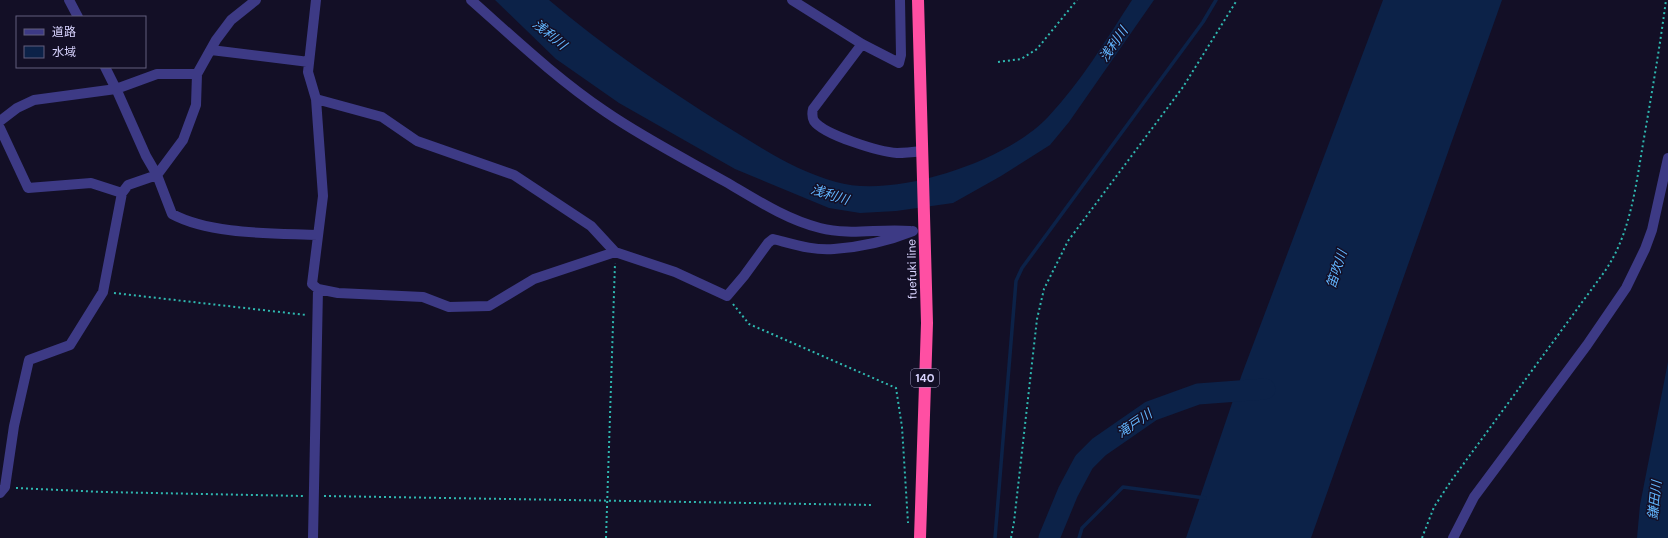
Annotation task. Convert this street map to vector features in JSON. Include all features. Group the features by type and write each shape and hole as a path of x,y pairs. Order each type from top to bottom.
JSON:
{"highway":[{"name":"fuefuki line","path":"918,0 922,151 921,226 927,323 920,538"}],"street":[{"path":"69,0 77,16"},
{"path":"3,490 14,426 29,360 70,345 103,292 122,193 128,185 157,175 183,140 196,105 198,74 211,50 231,20 256,0"},
{"path":"316,0 308,72 316,99 323,196 312,284 318,289 338,293 423,297 448,307 489,306 534,280 615,252"},
{"path":"471,0 541,62 605,112 643,136 772,207 800,221 821,228 850,233 921,226"},
{"path":"792,0 862,44 899,63 901,55 900,0"},
{"path":"862,44 813,109 812,114 814,120 823,129 857,144 896,153 922,151"},
{"path":"211,50 309,62"},
{"path":"106,68 146,156 157,175 172,214 196,224 224,229 318,235"},
{"path":"0,121 17,108 34,100 116,89 157,74 198,74"},
{"path":"316,99 382,117 417,141 514,175 591,226 615,252 675,272 727,296 744,276 768,243 773,239 808,247 833,249 887,241 921,226"},
{"path":"0,128 28,188 91,183 122,193"},
{"path":"1453,538 1474,497 1587,345 1626,288 1646,249 1652,230 1668,158"},
{"path":"313,538 318,289"}],"path":[{"path":"998,62 1022,59 1036,49 1078,0"},
{"path":"1010,538 1014,522 1037,319 1044,289 1068,241 1183,87 1237,0"},
{"path":"1422,538 1434,506 1605,272 1618,248 1629,219 1666,0"},
{"path":"606,538 615,252"},
{"path":"103,292 317,316"},
{"path":"727,296 749,324 896,388 902,427 908,530"},
{"path":"3,490 273,496 872,505"}],"water":[{"name":"浅利川","path":"495,0 549,0 591,34 635,66 764,150 806,172 836,182 860,186 888,185 918,181 949,172 1006,148 1030,133 1048,117 1071,90 1093,60 1132,0 1154,0 1069,122 1050,145 1001,176 953,203 896,211 860,213 829,208 735,169 619,103 556,59"},
{"name":"笛吹川","path":"1383,0 1502,0 1311,538 1186,538 1242,374"},
{"name":"鎌田川","path":"1668,362 1668,538 1637,538 1640,505"}],"waterway":[{"path":"995,538 1016,281 1022,268 1203,22 1216,0"},
{"name":"滝戸川","path":"1049,538 1068,492 1084,462 1099,447 1151,411 1198,394 1265,389"},
{"path":"1079,538 1082,528 1123,487 1205,498"}]}
